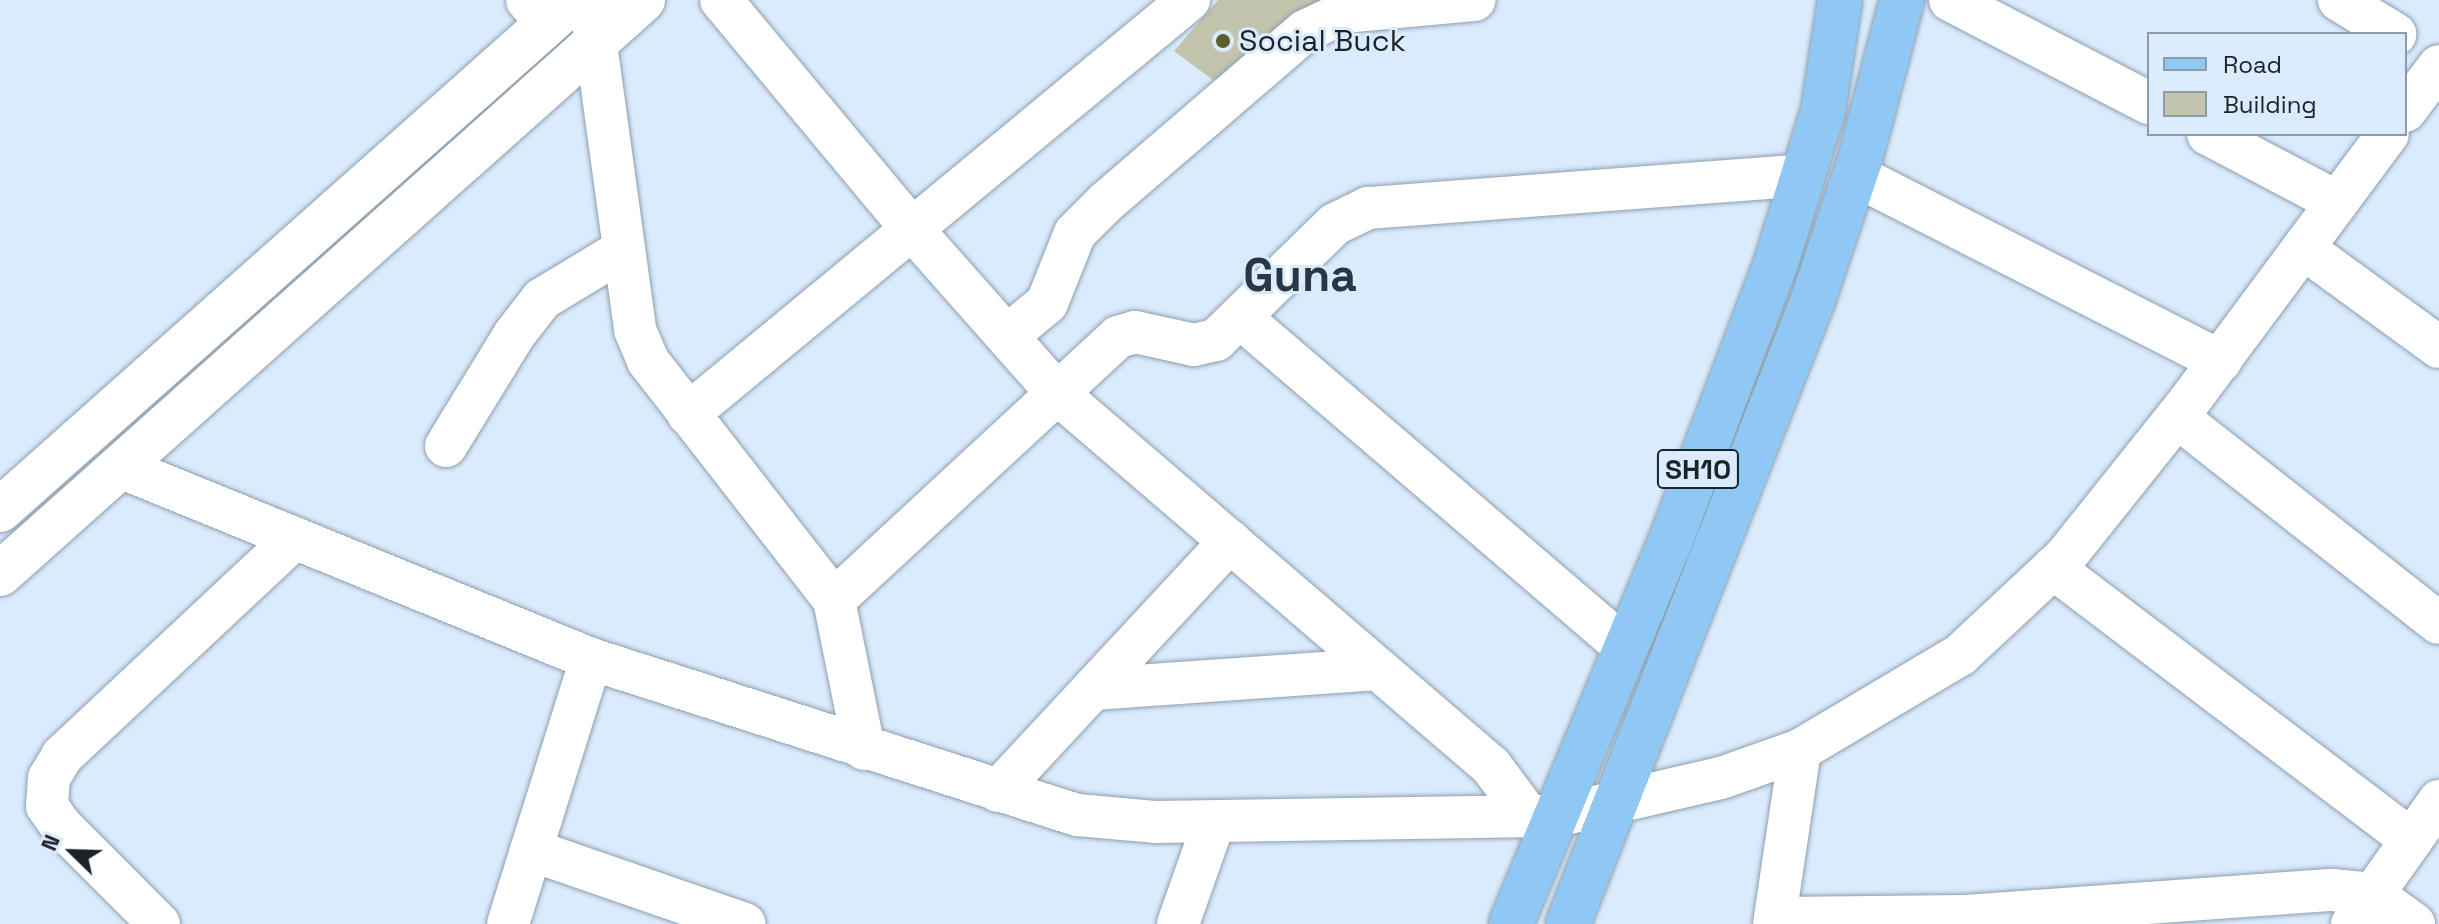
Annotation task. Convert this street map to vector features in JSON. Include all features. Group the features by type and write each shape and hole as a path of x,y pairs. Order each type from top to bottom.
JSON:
{"main road":[{"path":"0,574 120,467 593,20 643,0"},
{"name":"SH10","path":"1511,924 1543,816 1626,648 1776,263 1823,111 1840,0"},
{"name":"SH10","path":"1568,924 1813,300 1855,175 1902,0"},
{"path":"0,510 549,8"}],"street":[{"path":"721,0 911,228 1058,394 1491,766 1543,816"},
{"path":"688,414 1189,0"},
{"path":"1007,336 1056,290 1075,233 1305,31 1345,12 1474,0"},
{"path":"1950,0 2147,102"},
{"path":"2339,0 2392,32"},
{"path":"593,20 635,330 648,361 834,600 864,749"},
{"path":"2407,41 2439,63 2407,108"},
{"path":"2212,136 2337,202"},
{"path":"120,467 591,659 1077,815 1214,822 1543,816 1614,805 1721,778 1800,750 1960,655 2053,568 2177,417 2386,136"},
{"path":"834,600 1118,337 1135,332 1194,345 1216,340 1335,224 1368,208 1803,175"},
{"path":"1855,175 2220,361"},
{"path":"2303,248 2439,347"},
{"path":"446,446 514,335 542,299 623,250"},
{"path":"1241,318 1626,648"},
{"path":"2177,417 2439,623"},
{"path":"159,924 61,826 47,806 49,778 62,756 295,538"},
{"path":"998,791 1230,541"},
{"path":"2053,568 2411,840"},
{"path":"508,924 591,659"},
{"path":"1093,689 1378,669"},
{"path":"1800,750 1775,921 1965,920 2332,890 2362,909 2414,924"},
{"path":"2362,909 2439,801"},
{"path":"1178,924 1214,822"},
{"path":"531,850 745,924"}],"building":[{"name":"Social Buck","path":"1218,0 1335,0 1279,31 1213,80 1174,51"}],"place":[{"name":"Social Buck","path":"1223,41"}],"district":[{"name":"Guna","path":"1300,275"}]}
